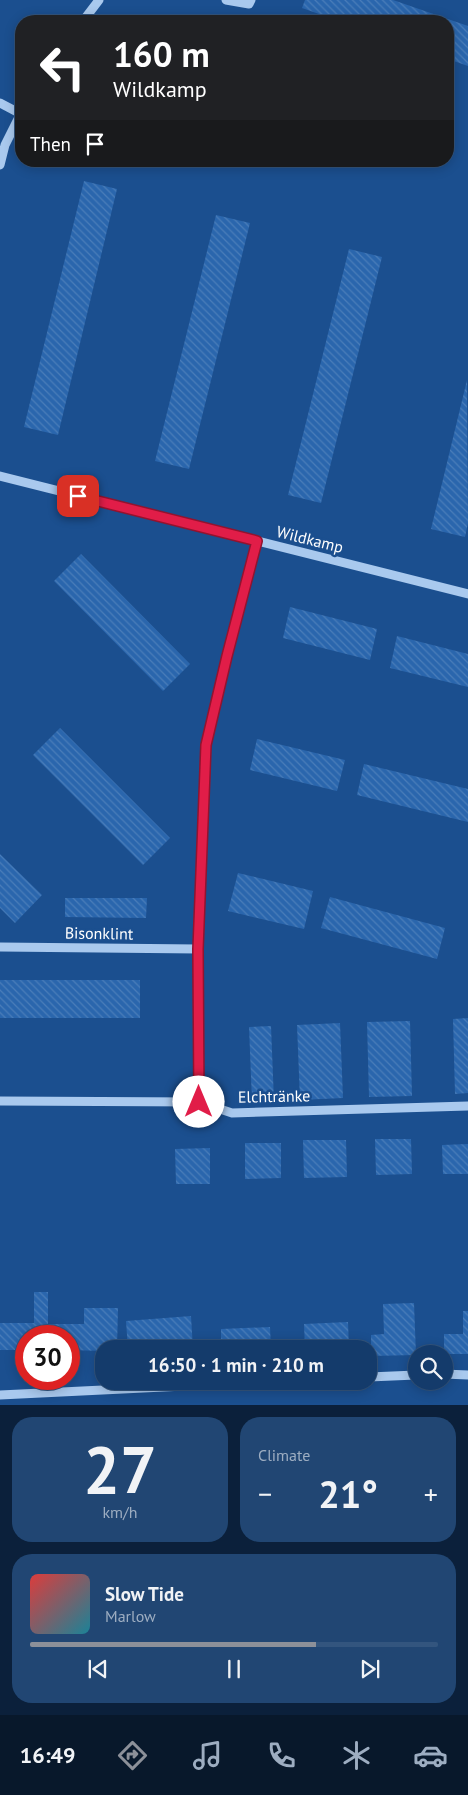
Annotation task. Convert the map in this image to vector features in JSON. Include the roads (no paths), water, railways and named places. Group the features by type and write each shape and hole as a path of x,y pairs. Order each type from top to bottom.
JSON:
{"street":[{"path":"88,15 99,0"},
{"path":"226,0 249,4 251,0"},
{"path":"0,103 15,110"},
{"path":"0,165 5,145 15,125"},
{"name":"Wildkamp","path":"0,476 468,594"},
{"path":"199,1102 198,949 206,745 257,541"},
{"name":"Bisonklint","path":"0,947 198,949"},
{"name":"Elchtränke","path":"0,1101 199,1102 232,1113 468,1106"},
{"path":"453,1374 468,1375"},
{"path":"377,1377 408,1376"},
{"path":"0,1395 102,1390"}]}
